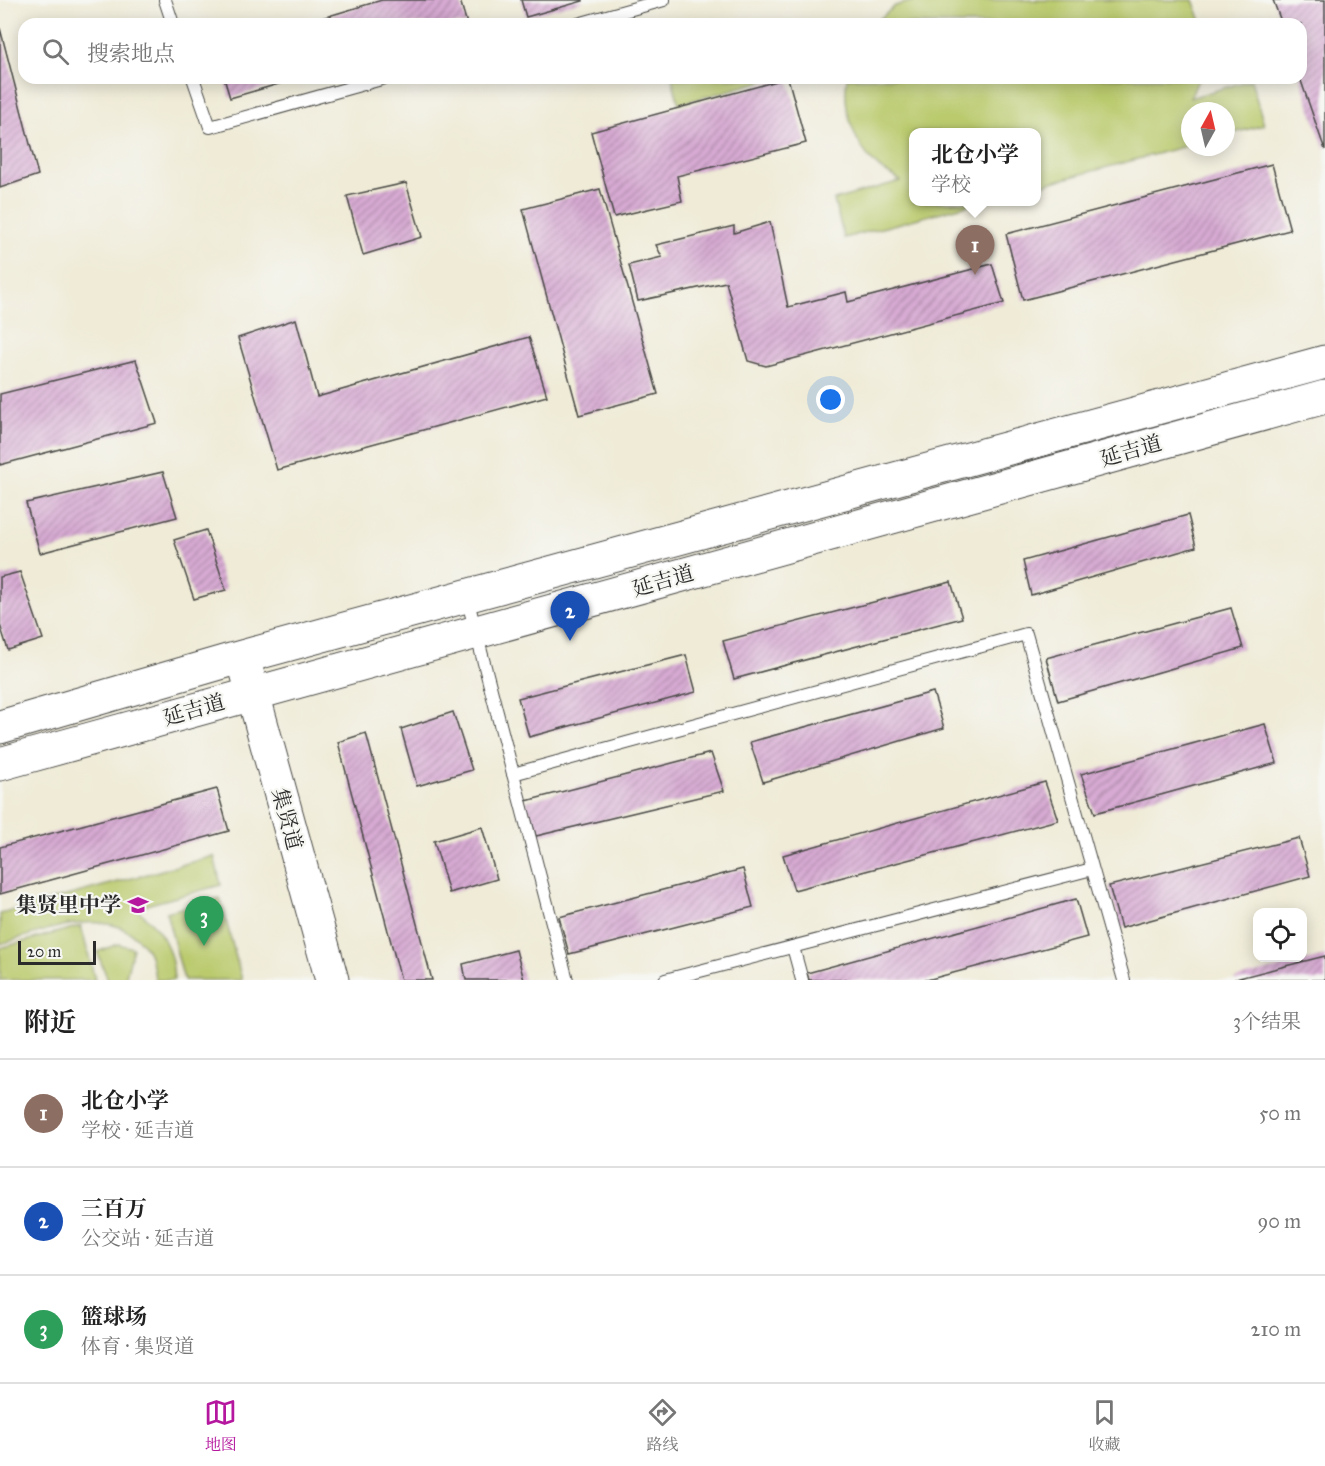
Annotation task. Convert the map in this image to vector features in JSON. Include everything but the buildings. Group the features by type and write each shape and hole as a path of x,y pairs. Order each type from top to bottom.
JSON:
{"main road":[{"name":"延吉道","path":"0,726 235,659 1325,362"},
{"name":"延吉道","path":"0,764 1325,397"},
{"name":"集贤道","path":"235,659 332,980"},
{"name":"集贤道","path":"245,695 316,980"}],"lane":[{"path":"165,0 171,18"},
{"path":"600,18 664,0"},
{"path":"195,84 210,127 364,84"},
{"path":"467,597 567,980"},
{"path":"513,774 1026,634 1124,980"},
{"path":"666,980 1092,869"},
{"path":"793,947 802,980"}],"green space":[{"path":"917,0 1193,0 1200,18 881,18 895,6"},
{"path":"674,84 752,84 679,104"},
{"path":"846,84 1196,84 1190,98 1237,84 1252,84 1264,125 1235,133 1235,102 1181,102 1181,147 1041,185 1041,128 909,128 909,206 964,206 844,238 834,200 901,181 877,166 862,148 856,137 846,101"},
{"path":"214,856 221,885 135,908 152,923 164,939 171,957 174,980 155,980 151,960 141,942 126,930 110,924 73,924 0,944 0,914"},
{"path":"220,898 242,980 184,980 166,912"},
{"path":"81,926 95,980 0,980 0,948"},
{"path":"118,944 133,948 125,980 108,980 97,952"}],"place":[{"name":"北仓小学","path":"975,275"},
{"name":"三百万","path":"570,641"},
{"name":"集贤里中学","path":"138,905"},
{"name":"篮球场","path":"204,946"}]}
